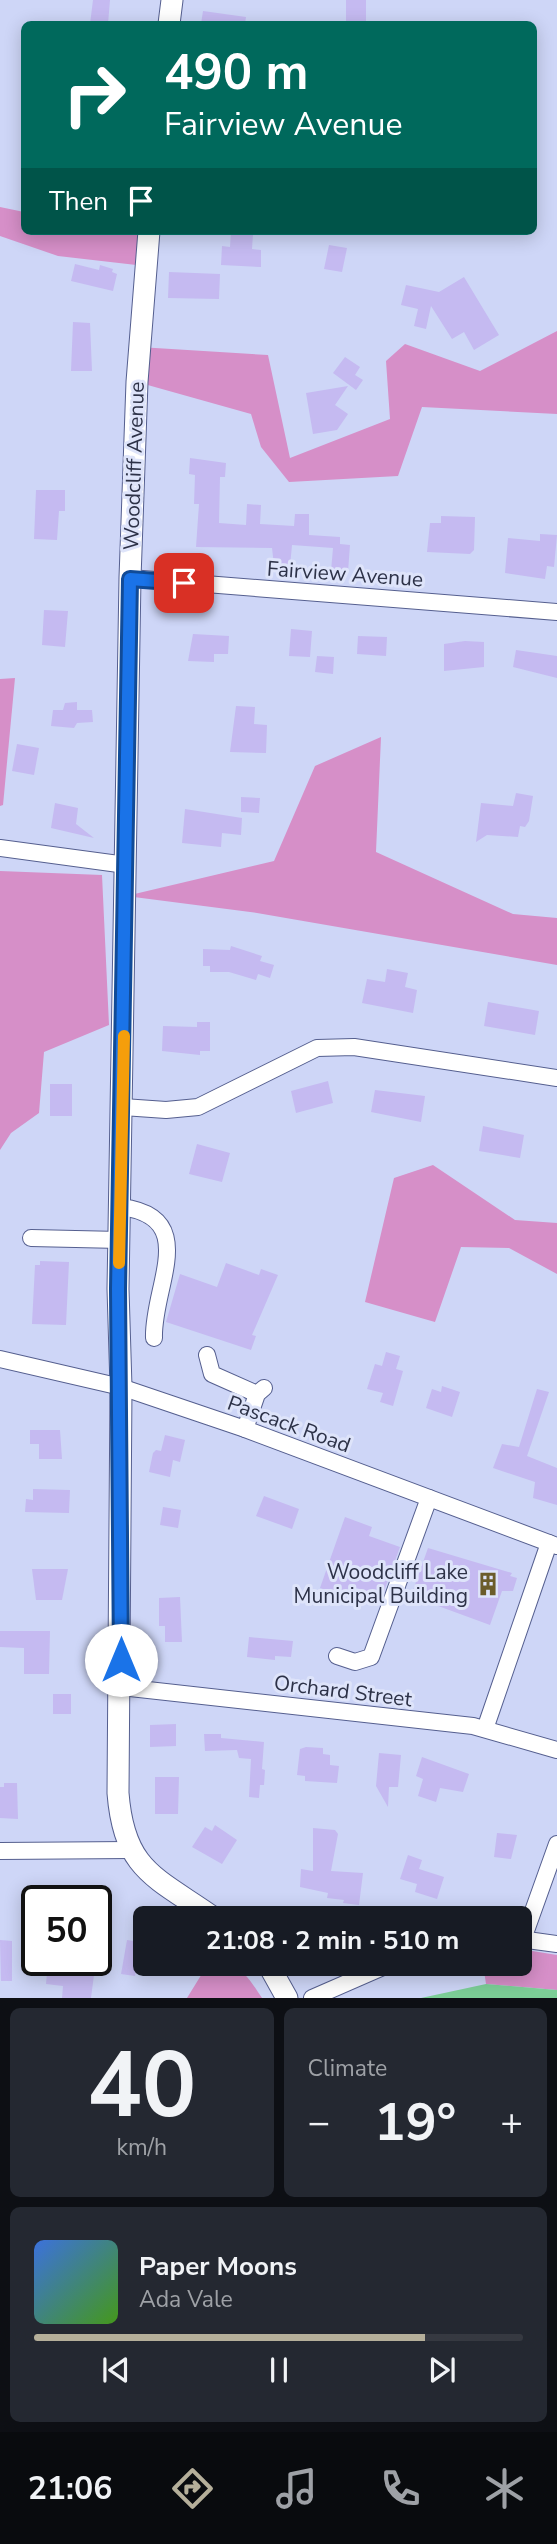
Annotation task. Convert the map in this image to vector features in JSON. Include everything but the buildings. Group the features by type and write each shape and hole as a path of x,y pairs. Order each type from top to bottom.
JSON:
{"main road":[{"path":"169,21 172,0"},
{"name":"Woodcliff Avenue","path":"149,235 137,382 130,579 120,1240 121,1687 118,1793 120,1819 130,1850 149,1872 197,1906"},
{"path":"275,1976 287,1998"}],"street":[{"name":"Fairview Avenue","path":"130,579 557,612"},
{"path":"0,848 126,865"},
{"path":"122,1107 166,1110 198,1107 317,1048 354,1046 557,1078"},
{"path":"121,1207 150,1213 159,1222 165,1237 167,1263 154,1321 154,1338"},
{"path":"31,1238 120,1240"},
{"path":"207,1355 212,1374 261,1391 245,1429"},
{"name":"Pascack Road","path":"0,1359 121,1387 245,1429 553,1545"},
{"path":"337,1656 355,1662 372,1657 429,1498"},
{"path":"485,1729 553,1545"},
{"name":"Orchard Street","path":"121,1687 485,1729 557,1750"},
{"path":"532,1912 557,1844"},
{"path":"0,1851 130,1850"},
{"path":"532,1940 557,1944"},
{"path":"312,1998 362,1976"}],"shaded area":[{"path":"0,207 21,211 21,235 149,235 145,266 58,256 0,236"},
{"path":"557,331 557,414 422,407 398,476 289,482 261,447 251,414 137,382 139,347 268,355 290,458 390,419 386,361 405,344 480,371"},
{"path":"15,678 3,805 0,806 0,679"},
{"path":"381,737 376,852 513,914 557,918 557,965 257,913 126,896 274,861 315,766"},
{"path":"0,871 102,875 109,1025 44,1052 39,1113 11,1133 0,1150"},
{"path":"433,1165 515,1220 557,1223 557,1274 509,1248 461,1247 435,1322 365,1302 394,1178"},
{"path":"532,1951 557,1955 557,1990 486,1984 485,1976 532,1976"},
{"path":"201,1976 246,1976 262,1998 187,1998"},
{"path":"486,1984 557,1990 557,1998 421,1998"}],"slow traffic":[{"path":"119,1263 124,1036"}],"place":[{"name":"Woodcliff Lake Municipal Building","path":"488,1584"}],"route":[{"path":"121,1660 121,1387 118,1289 130,579 184,583"}]}
